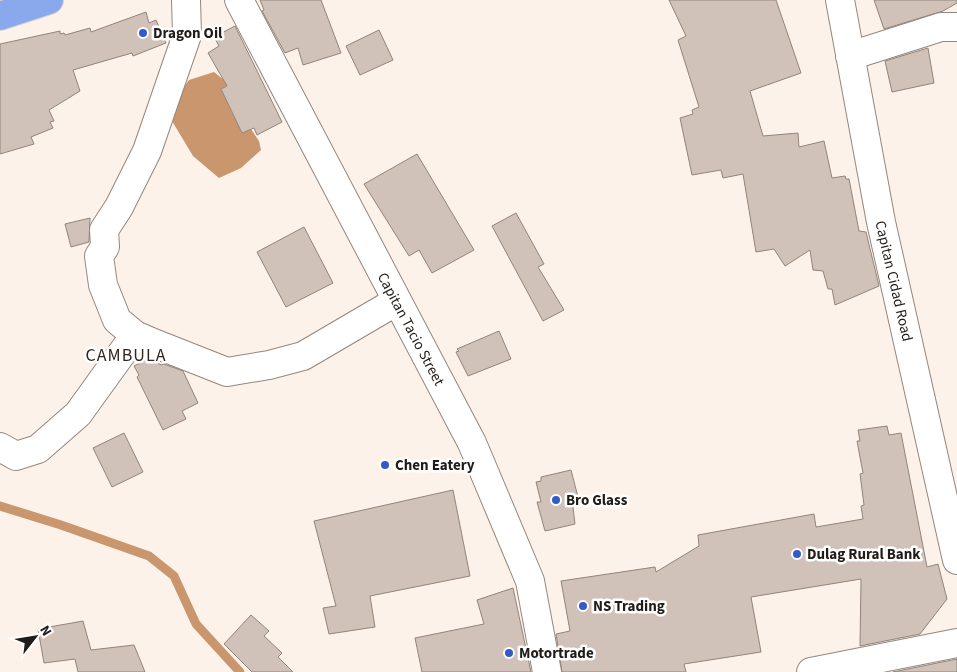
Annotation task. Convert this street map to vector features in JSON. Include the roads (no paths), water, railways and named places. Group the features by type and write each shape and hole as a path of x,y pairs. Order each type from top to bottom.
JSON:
{"highway":[{"path":"0,16 50,0"}],"street":[{"path":"186,0 187,35 147,151 119,207 104,230 105,247 99,256 102,285 117,320 135,335 187,358 227,372 269,365 303,356 397,301"},
{"name":"Capitan Tacio Street","path":"239,0 472,443 530,580 547,672"},
{"name":"Capitan Cidad Road","path":"840,0 881,222 957,560"},
{"path":"850,56 941,27 957,26"},
{"path":"0,447 16,456 38,448 78,414 135,335"},
{"path":"811,672 957,643"}],"waterway":[{"path":"0,506 149,556 174,576 196,624 240,672"}],"place":[{"name":"Dragon Oil","path":"143,33"},
{"name":"Chen Eatery","path":"385,465"},
{"name":"Bro Glass","path":"556,500"},
{"name":"Dulag Rural Bank","path":"797,554"},
{"name":"NS Trading","path":"583,606"},
{"name":"Motortrade","path":"509,653"}],"district":[{"name":"CAMBULA","path":"126,355"}]}
